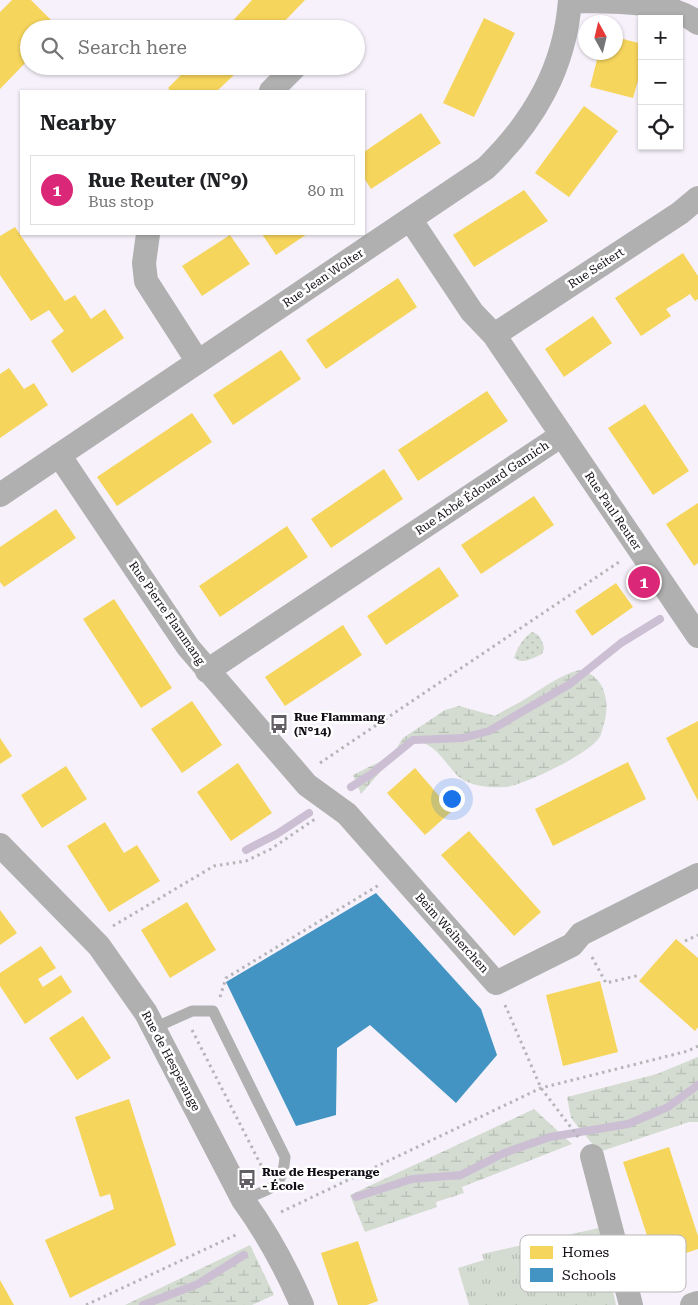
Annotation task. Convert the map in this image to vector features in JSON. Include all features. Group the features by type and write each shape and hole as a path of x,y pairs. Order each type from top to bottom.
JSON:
{"street":[{"name":"Rue Jean Wolter","path":"0,495 486,168 528,122 559,62 570,0 655,1 692,17 698,23"},
{"path":"272,90 287,75"},
{"name":"Rue Seitert","path":"494,335 680,213 698,198"},
{"name":"Rue Abbé Édouard Garnich","path":"207,672 562,435 494,335 472,312 410,219"},
{"path":"148,235 144,263 146,281 198,362"},
{"name":"Rue Paul Reuter","path":"562,435 698,636"},
{"name":"Rue Pierre Flammang","path":"59,455 188,647 207,672 312,775"},
{"name":"Beim Weiherchen","path":"312,775 496,983 572,945 581,934 698,875"},
{"name":"Rue de Hesperange","path":"0,846 99,946 154,1028 243,1200 260,1223 286,1270 302,1305"},
{"path":"592,1156 613,1235"},
{"path":"628,1292 631,1305"},
{"path":"692,1305 698,1303"}],"lane":[{"path":"154,1028 192,1010 212,1011 285,1157 283,1175 273,1187 243,1200"}],"path":[{"path":"312,775 639,549"},
{"path":"106,931 214,866 246,861 271,850 317,818"},
{"path":"212,1011 219,1000 226,978 398,873"},
{"path":"685,941 698,935"},
{"path":"597,966 606,983 640,975"},
{"path":"496,983 541,1088 567,1122"},
{"path":"184,1014 273,1187"},
{"path":"274,1216 541,1088 688,1051 698,1046"},
{"path":"86,1305 243,1231"}],"green space":[{"path":"532,632 537,634 541,640 544,648 542,654 524,661 517,660 514,658 517,650"},
{"path":"579,670 588,673 601,684 606,700 605,718 600,737 592,745 556,768 515,785 485,787 475,785 459,777 441,756 428,745 412,744 400,752 361,794 353,775 381,761 396,749 403,738 445,710 459,706 495,716 555,680"},
{"path":"698,1057 698,1122 689,1122 599,1152 571,1118 567,1097 657,1074"},
{"path":"534,1109 572,1144 462,1187 464,1193 436,1202 437,1207 365,1232 350,1195"},
{"path":"599,1228 601,1235 568,1235"},
{"path":"250,1245 274,1295 252,1305 125,1305"},
{"path":"520,1246 520,1292 613,1292 616,1305 469,1305 458,1268 484,1260 482,1254"}],"building: Homes":[{"path":"12,0 31,0 51,20 20,20 20,68 0,89 0,12"},
{"path":"252,0 305,0 286,20 234,20"},
{"path":"484,18 515,33 474,117 443,103"},
{"path":"623,39 638,43 638,80 633,98 590,87 597,60 623,60"},
{"path":"181,75 234,75 218,90 170,90 168,88"},
{"path":"584,106 618,131 569,197 535,173"},
{"path":"421,113 441,143 371,189 365,180 365,151"},
{"path":"524,190 548,221 474,267 453,235"},
{"path":"15,227 65,301 75,295 91,319 105,309 124,338 72,373 51,341 64,331 49,310 31,321 0,275 0,236"},
{"path":"230,235 250,264 202,296 182,266"},
{"path":"263,235 306,235 276,255"},
{"path":"683,253 698,276 698,299 695,301 690,294 666,309 671,316 641,336 615,298"},
{"path":"398,278 417,307 326,369 306,340"},
{"path":"593,316 612,343 564,377 545,349"},
{"path":"281,350 301,379 233,425 213,395"},
{"path":"9,368 24,389 34,383 48,405 0,438 0,374"},
{"path":"487,391 508,421 418,481 398,450"},
{"path":"645,404 689,471 653,495 608,428"},
{"path":"192,413 212,442 117,506 97,477"},
{"path":"384,469 403,499 331,548 311,519"},
{"path":"534,496 554,525 481,574 461,545"},
{"path":"698,503 698,563 694,566 666,524"},
{"path":"56,509 76,538 4,587 0,582 0,547"},
{"path":"287,526 308,557 220,617 199,586"},
{"path":"439,567 459,596 386,645 367,616"},
{"path":"616,583 633,607 592,636 575,611"},
{"path":"114,599 172,688 141,708 83,619"},
{"path":"343,625 362,655 285,706 265,677"},
{"path":"192,701 222,745 182,773 151,729"},
{"path":"698,721 698,801 666,738"},
{"path":"0,738 12,756 0,764"},
{"path":"628,762 646,799 553,846 535,809"},
{"path":"238,763 272,813 231,841 197,792"},
{"path":"66,766 87,799 42,828 21,795"},
{"path":"415,768 452,811 425,835 387,793"},
{"path":"105,822 124,853 137,845 160,881 109,912 67,846"},
{"path":"469,831 541,912 514,936 441,855"},
{"path":"187,902 216,950 170,978 141,930"},
{"path":"0,910 17,933 0,945"},
{"path":"676,939 698,958 698,1027 695,1031 639,981"},
{"path":"41,946 56,968 38,979 43,987 61,975 72,992 25,1024 0,986 0,973"},
{"path":"600,981 618,1052 563,1066 546,995"},
{"path":"83,1016 111,1058 77,1080 49,1038"},
{"path":"129,1099 176,1245 70,1298 45,1240 114,1209 110,1194 100,1197 75,1117"},
{"path":"669,1147 698,1236 698,1249 686,1253 686,1235 647,1235 623,1162"},
{"path":"358,1241 378,1301 367,1305 338,1305 321,1253"},
{"path":"0,1280 14,1305 0,1305"}],"building: Schools":[{"path":"376,893 481,1009 497,1055 456,1103 370,1025 337,1048 336,1115 296,1126 226,982"}],"waterway":[{"path":"351,787 370,775 413,740 463,738 489,731 570,684 621,643 660,619"},
{"path":"246,850 277,834 309,813"},
{"path":"356,1197 412,1179 461,1175 504,1153 550,1137 628,1124 668,1107 698,1085"},
{"path":"143,1305 198,1284 244,1255"}],"place":[{"name":"Rue Reuter (N°9)","path":"644,582"},
{"name":"Rue Flammang (N°14)","path":"279,724"},
{"name":"Rue de Hesperange - École","path":"247,1179"}]}
